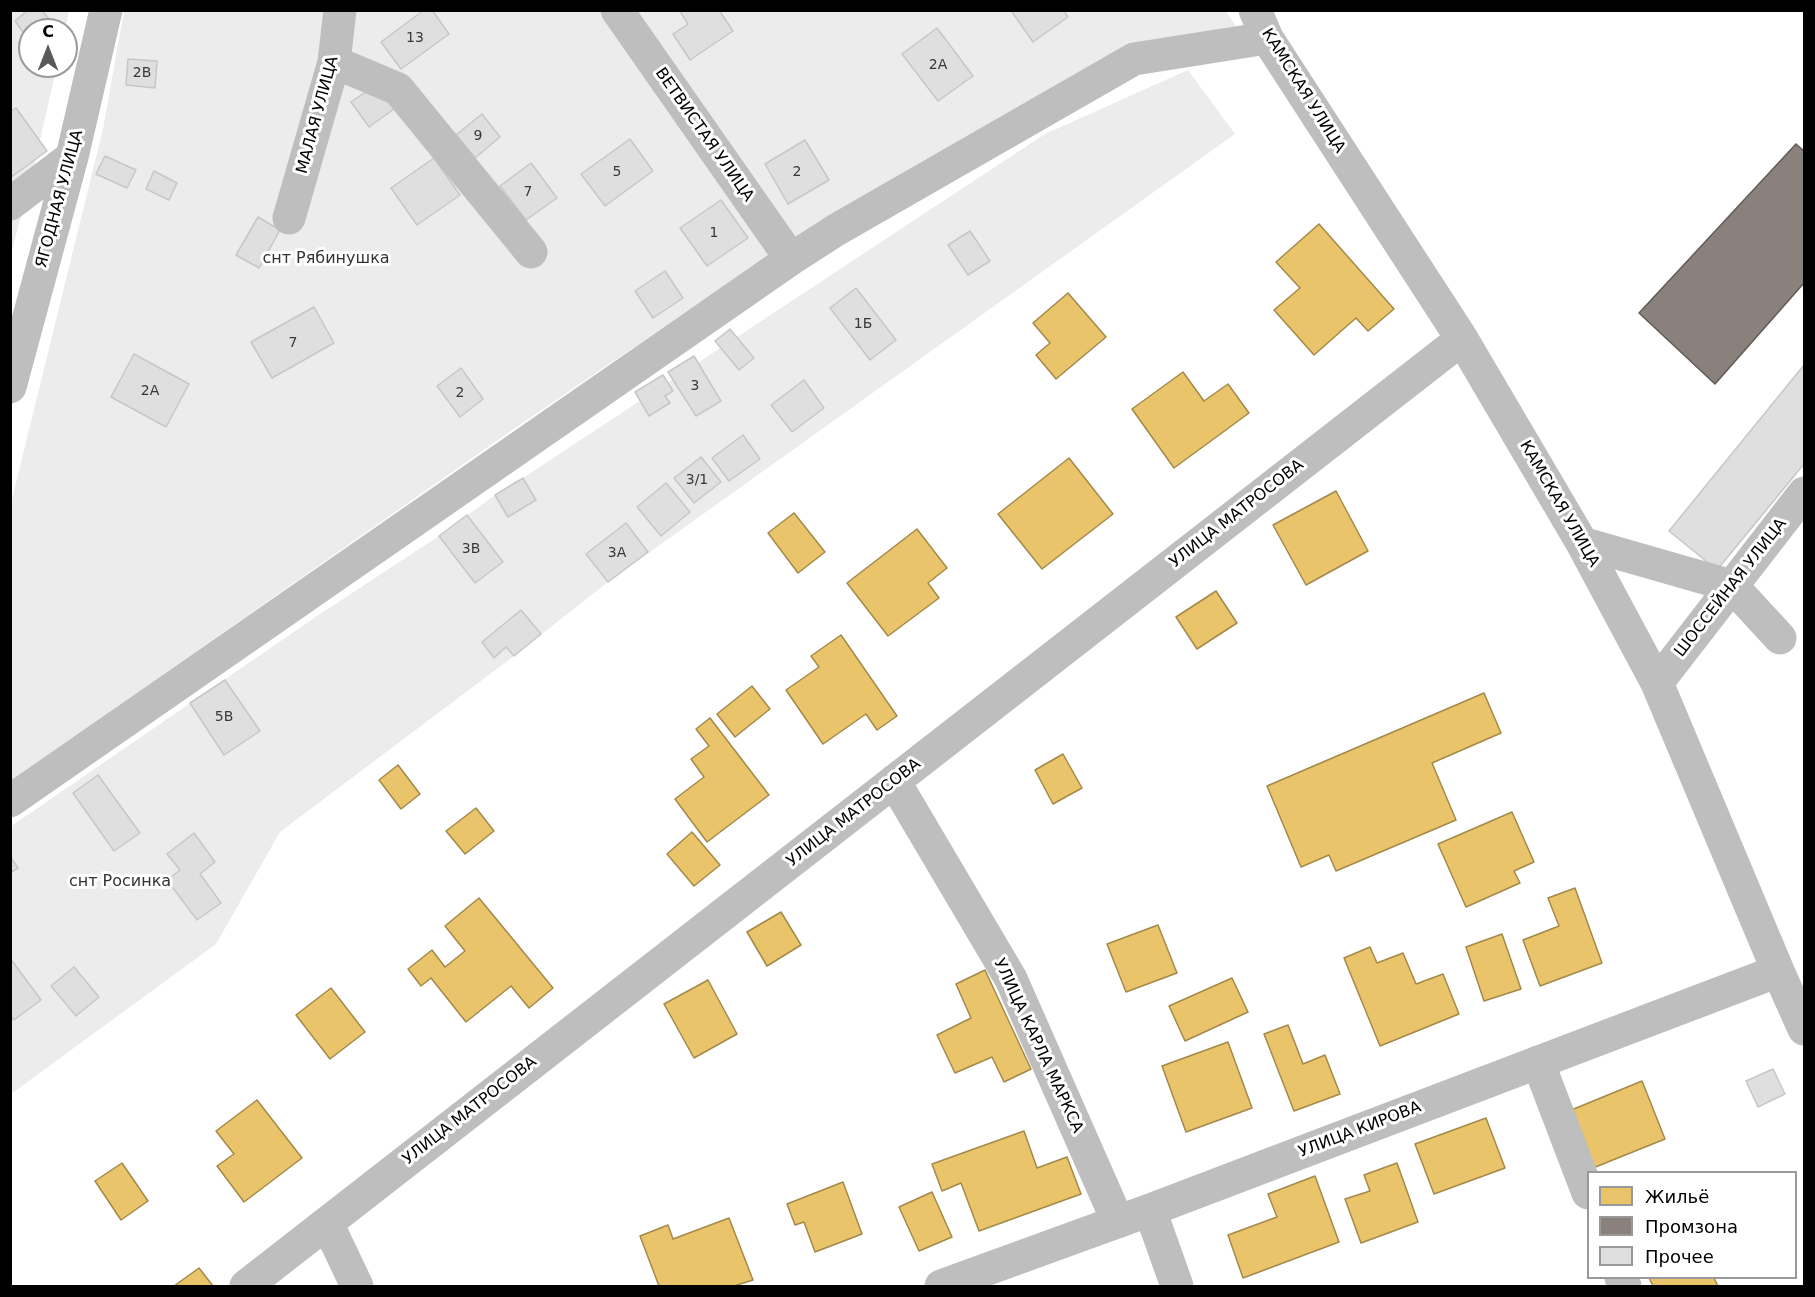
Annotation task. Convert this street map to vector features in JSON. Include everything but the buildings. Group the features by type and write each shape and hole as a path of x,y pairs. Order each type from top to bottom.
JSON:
{"street":[{"name":"ЯГОДНАЯ УЛИЦА","path":"10,387 72,157 106,10"},
{"name":"МАЛАЯ УЛИЦА","path":"289,218 334,63 340,10"},
{"name":"ВЕТВИСТАЯ УЛИЦА","path":"617,10 791,259"},
{"path":"10,801 836,230 1134,59 1261,24"},
{"name":"КАМСКАЯ УЛИЦА","path":"1261,24 1462,339 1582,543 1657,683 1804,1029"},
{"path":"334,63 398,89 531,252"},
{"path":"10,204 72,157"},
{"name":"УЛИЦА МАТРОСОВА","path":"246,1287 1462,339"},
{"name":"ШОССЕЙНАЯ УЛИЦА","path":"1657,683 1804,493"},
{"path":"1582,543 1732,586 1780,639"},
{"name":"УЛИЦА КАРЛА МАРКСА","path":"894,781 1011,979 1118,1222"},
{"name":"УЛИЦА КИРОВА","path":"941,1287 1150,1210 1778,970"},
{"path":"1538,1062 1587,1190"},
{"path":"1150,1210 1177,1287"},
{"path":"327,1223 357,1287"}],"green space":[{"name":"снт Рябинушка","path":"1225,10 1236,26 1132,46 821,220 515,428 11,781 11,503 103,129 124,11"},
{"path":"11,11 69,11 68,18 18,18 18,78 54,78 11,254"},
{"name":"снт Росинка","path":"1188,70 1235,134 608,582 514,656 280,832 216,944 11,1094 10,827 317,616 439,536 495,495 1045,134"}]}
